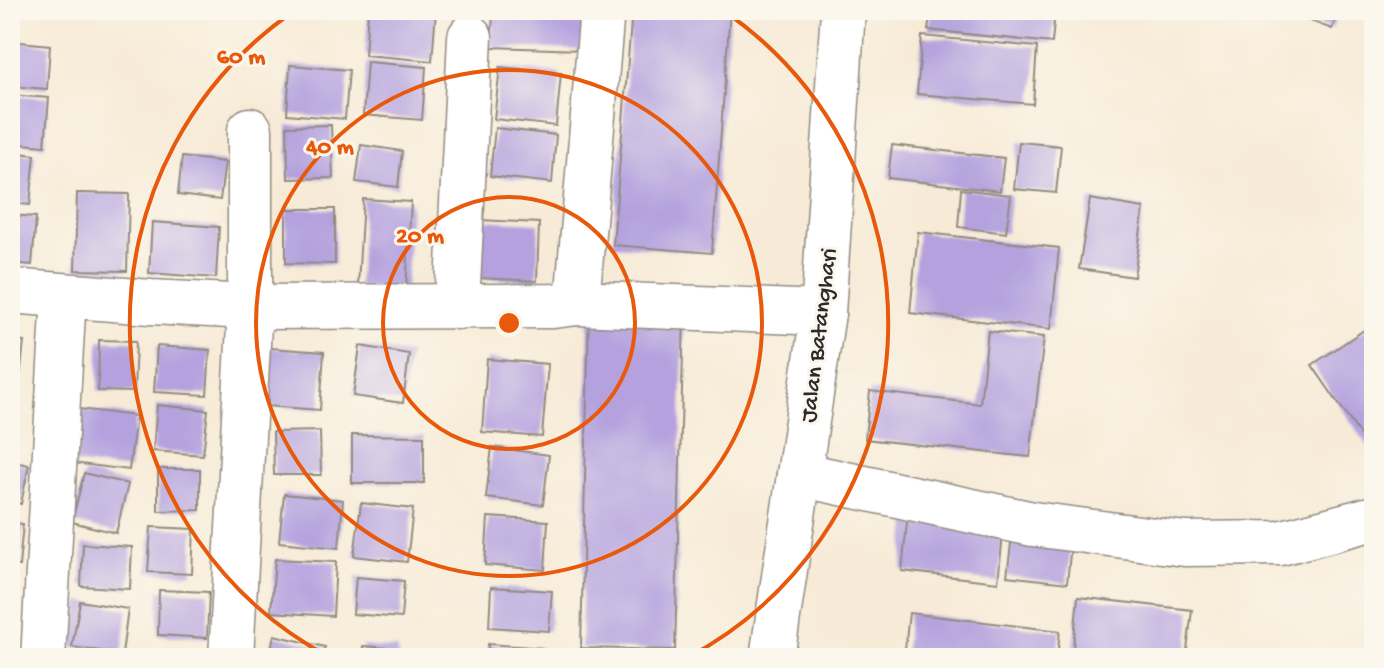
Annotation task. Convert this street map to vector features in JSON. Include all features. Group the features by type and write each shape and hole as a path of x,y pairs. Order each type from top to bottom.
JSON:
{"street":[{"path":"577,303 602,10"},
{"name":"Jalan Batanghari","path":"772,658 823,313 843,10"},
{"path":"457,307 470,37"},
{"path":"231,658 250,307 250,130"},
{"path":"10,291 250,307 553,306 577,303 823,313"},
{"path":"43,658 64,296"},
{"path":"799,474 1033,524 1185,544 1280,543 1374,518"}],"building":[{"path":"368,10 436,10 432,61 365,55"},
{"path":"632,10 730,10 712,253 613,245"},
{"path":"931,10 1055,10 1052,43 928,30"},
{"path":"1281,10 1339,10 1332,29"},
{"path":"493,14 583,17 582,50 491,47"},
{"path":"922,36 1037,47 1033,104 917,94"},
{"path":"10,41 50,45 47,89 10,86"},
{"path":"367,62 426,67 422,120 363,115"},
{"path":"290,65 349,70 345,119 287,114"},
{"path":"500,67 561,73 556,126 494,119"},
{"path":"10,95 49,98 45,146 10,143"},
{"path":"331,125 333,178 288,179 287,126"},
{"path":"495,128 556,135 552,183 490,176"},
{"path":"1019,142 1061,146 1056,193 1014,189"},
{"path":"361,145 402,151 398,187 356,182"},
{"path":"892,145 1004,158 1000,191 888,178"},
{"path":"10,152 35,155 30,205 10,203"},
{"path":"182,157 225,162 220,200 178,195"},
{"path":"961,189 1011,195 1006,233 958,227"},
{"path":"77,193 129,194 127,271 75,270"},
{"path":"363,199 411,202 406,290 358,286"},
{"path":"1090,199 1144,208 1134,277 1079,269"},
{"path":"286,209 335,209 335,264 286,263"},
{"path":"10,215 36,217 32,265 10,263"},
{"path":"480,220 539,223 537,281 477,278"},
{"path":"152,222 219,227 216,278 149,273"},
{"path":"918,232 1059,248 1051,329 910,313"},
{"path":"589,312 684,315 675,650 581,648"},
{"path":"1370,326 1374,333 1374,445 1369,448 1312,365"},
{"path":"988,331 1044,337 1030,457 865,439 870,391 980,404"},
{"path":"99,340 136,341 134,392 98,391"},
{"path":"10,341 24,342 20,377 10,376"},
{"path":"157,346 210,350 207,395 154,392"},
{"path":"360,346 409,354 403,403 353,396"},
{"path":"270,348 324,352 320,410 266,406"},
{"path":"487,359 548,364 542,437 482,432"},
{"path":"10,399 16,400 12,427 10,427"},
{"path":"157,405 208,410 203,455 153,451"},
{"path":"79,409 136,416 129,470 72,463"},
{"path":"320,431 321,475 274,475 273,432"},
{"path":"352,435 424,436 424,483 352,483"},
{"path":"492,447 549,455 543,505 486,498"},
{"path":"10,461 29,465 21,504 10,501"},
{"path":"158,469 200,469 200,510 158,511"},
{"path":"84,473 128,484 116,533 72,522"},
{"path":"284,494 343,500 339,548 279,542"},
{"path":"361,503 413,509 407,562 354,556"},
{"path":"908,513 1004,524 998,582 902,571"},
{"path":"488,517 548,521 545,570 485,565"},
{"path":"10,523 23,524 19,566 10,565"},
{"path":"151,527 194,529 192,574 148,572"},
{"path":"1013,528 1072,535 1067,583 1007,576"},
{"path":"83,544 132,547 130,589 81,586"},
{"path":"275,559 336,562 333,616 271,612"},
{"path":"356,577 404,581 401,618 353,614"},
{"path":"491,587 552,591 549,631 489,627"},
{"path":"159,590 209,592 207,638 158,635"},
{"path":"1078,597 1192,610 1186,658 1072,658"},
{"path":"80,601 128,609 122,654 72,647"},
{"path":"909,613 1060,631 1057,658 904,658"},
{"path":"274,635 325,647 322,658 269,658"},
{"path":"488,644 542,648 541,658 487,658"},
{"path":"363,646 398,649 398,658 362,658"}]}
